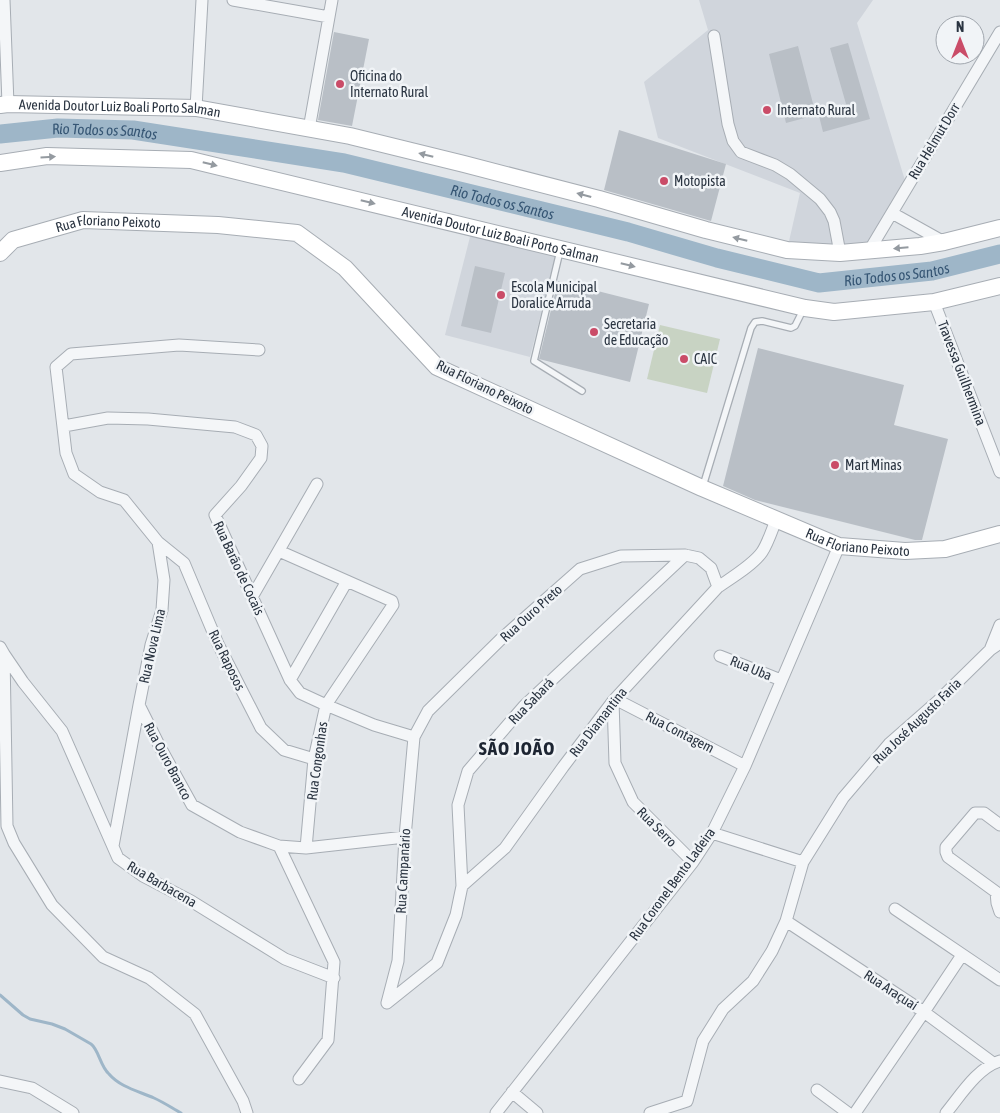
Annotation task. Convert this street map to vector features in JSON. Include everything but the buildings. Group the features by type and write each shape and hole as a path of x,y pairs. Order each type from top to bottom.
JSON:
{"street":[{"path":"4,0 4,104"},
{"path":"196,108 202,0"},
{"path":"233,0 329,17"},
{"path":"309,129 332,0"},
{"name":"Rua Helmut Dorr","path":"869,251 1000,32"},
{"path":"714,36 728,124 733,141 741,152 776,165 820,199 834,221 840,253"},
{"name":"Avenida Doutor Luiz Boali Porto Salman","path":"4,104 196,108 350,136 599,199 706,230 787,250 840,253 920,246 1000,228"},
{"name":"Avenida Doutor Luiz Boali Porto Salman","path":"0,163 48,156 191,160 805,308 834,312 934,302 1000,286"},
{"path":"892,213 944,242"},
{"name":"Rua Floriano Peixoto","path":"0,253 13,240 83,220 218,225 296,233 345,268 438,367 776,520 839,546 905,551 945,549 1000,534"},
{"name":"Travessa Guilhermina","path":"934,302 1000,472"},
{"path":"158,542 124,500 100,492 74,474 66,452 56,367 71,354 179,346 259,350"},
{"name":"Rua Barão de Cocais","path":"64,426 108,418 148,419 235,427 256,435 262,446 261,458 215,515 290,680 300,693 326,705 374,726 414,737"},
{"path":"252,598 317,484"},
{"name":"Rua Diamantina","path":"462,886 504,848 614,700 718,587 762,552 776,520"},
{"name":"Rua Nova Lima","path":"113,846 151,645 162,610 164,580 158,542"},
{"name":"Rua Raposos","path":"158,542 184,563 218,644 261,728 284,750 314,759"},
{"name":"Rua Coronel Bento Ladeira","path":"496,1113 692,862 712,833 745,766 839,546"},
{"path":"279,551 346,581 290,680"},
{"path":"684,555 700,558 711,568 718,587"},
{"name":"Rua Ouro Preto","path":"414,737 428,711 501,639 580,570 621,556 684,555"},
{"name":"Rua Sabará","path":"387,1003 437,963 456,915 462,886 458,805 468,771 524,706 684,555"},
{"name":"Rua Congonhas","path":"306,848 314,759 326,705 393,605 392,601 346,581"},
{"name":"Rua José Augusto Faria","path":"990,650 1000,625"},
{"name":"Rua José Augusto Faria","path":"687,1113 687,1101 703,1041 723,1009 753,980 772,951 786,921 803,862 843,798 889,744 938,701 990,650 1000,643"},
{"path":"2,651 7,826 14,842 52,906 103,956 149,978 195,1014 243,1101 247,1113"},
{"name":"Rua Barbacena","path":"2,651 23,682 62,731 118,858 143,876 191,901 285,959 334,978"},
{"name":"Rua Uba","path":"720,656 781,680"},
{"name":"Rua Contagem","path":"614,700 745,766"},
{"name":"Rua Serro","path":"614,700 615,763 633,802 692,862"},
{"name":"Rua Ouro Branco","path":"139,705 192,805 240,832 279,846 306,848 404,837"},
{"name":"Rua Campanário","path":"387,1003 398,961 404,837 414,737"},
{"path":"1000,825 984,813 975,813 946,847 948,857 998,890 998,910 1000,912"},
{"path":"712,833 803,862"},
{"path":"279,846 334,962 328,1040 298,1079"},
{"path":"894,909 1000,980"},
{"name":"Rua Araçuaí","path":"786,921 997,1062"},
{"path":"855,1113 962,955"},
{"path":"946,1113 977,1076 997,1062"},
{"path":"0,1081 32,1088 73,1113"},
{"path":"817,1090 848,1113"},
{"path":"512,1092 537,1113"},
{"path":"650,1113 687,1101"}],"lane":[{"path":"561,249 534,361 582,391"},
{"path":"702,488 755,322 762,321 791,328 795,326 805,308"}],"shaded area":[{"name":"Internato Rural","path":"699,0 873,0 857,23 907,187 869,251 787,250 800,193 658,138 644,82 708,30"},
{"name":"Escola Municipal Doralice Arruda","path":"471,233 556,254 530,357 445,335"}],"green space":[{"name":"CAIC","path":"660,325 720,339 707,393 647,379"}],"waterway":[{"name":"Rio Todos os Santos","path":"0,134 58,128 133,130 344,163 628,232 717,258 819,283 932,271 1000,254"},
{"path":"0,995 30,1019 65,1029 91,1044 106,1071 113,1078 181,1113"}],"place":[{"name":"Oficina do Internato Rural","path":"340,84"},
{"name":"Internato Rural","path":"767,110"},
{"name":"Motopista","path":"664,181"},
{"name":"Escola Municipal Doralice Arruda","path":"501,295"},
{"name":"Secretaria de Educação","path":"594,332"},
{"name":"CAIC","path":"684,359"},
{"name":"Mart Minas","path":"835,465"}],"district":[{"name":"SÃO JOÃO","path":"517,748"}]}
